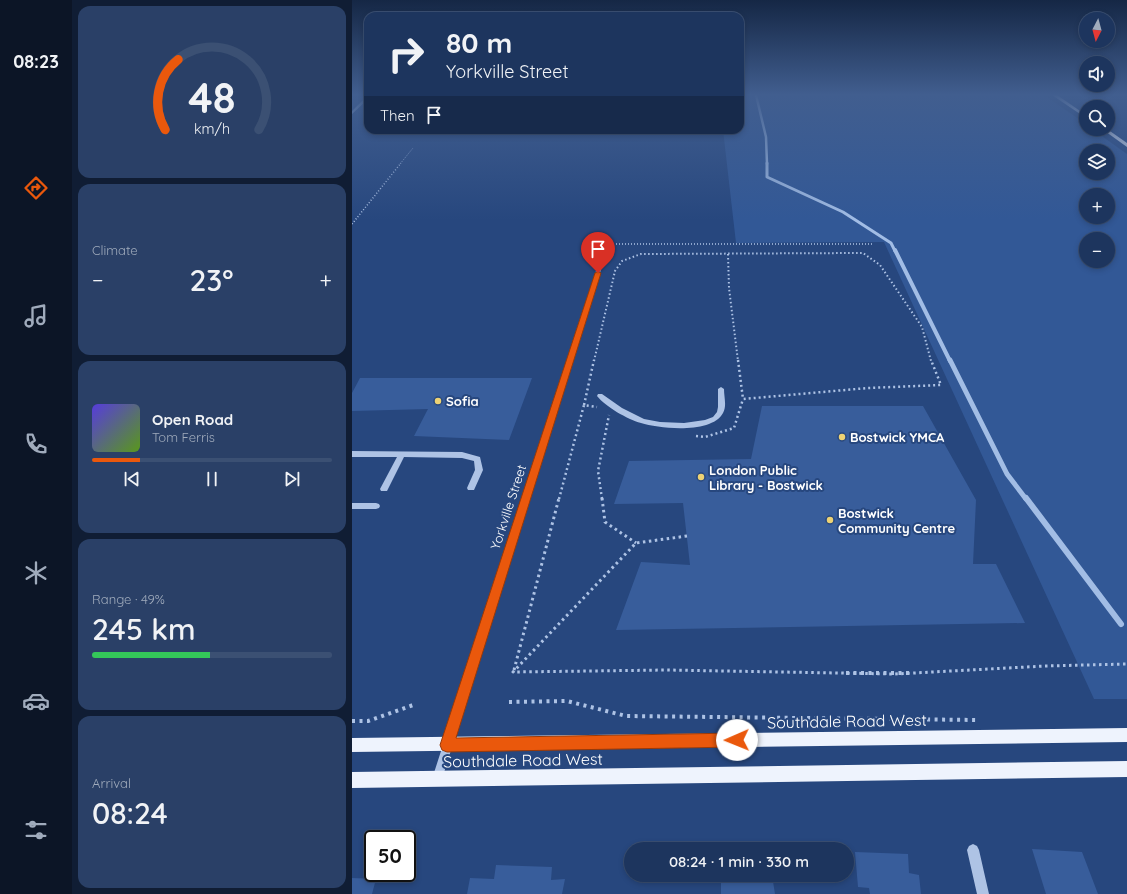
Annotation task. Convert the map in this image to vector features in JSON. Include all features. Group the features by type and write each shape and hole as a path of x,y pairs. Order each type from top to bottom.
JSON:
{"main road":[{"path":"1115,137 1127,145"},
{"name":"Southdale Road West","path":"352,745 447,745 1127,735"},
{"name":"Southdale Road West","path":"352,780 1127,769"}],"street":[{"name":"Yorkville Street","path":"437,779 607,244"},
{"path":"600,396 621,412 643,422 664,425 702,425 714,420 720,415 722,409 721,389"},
{"path":"352,454 462,455 477,459 479,470 471,488"},
{"path":"384,488 402,454"},
{"path":"352,506 376,506"},
{"path":"973,850 983,894"}],"path":[{"path":"352,224 413,148"},
{"path":"607,244 874,244"},
{"path":"513,672 584,405 615,272 622,261 641,254 863,253 880,265 922,327 933,368 941,385 868,388 743,399 729,288 728,254"},
{"path":"584,405 603,408"},
{"path":"610,409 598,472 605,522 636,544"},
{"path":"513,672 636,544 687,536"},
{"path":"513,672 667,670 895,674 1045,666 1127,664"},
{"path":"509,702 568,701 626,716 985,720"},
{"path":"352,721 368,721 413,705"}],"shaded area":[{"path":"724,137 1103,137 1113,144 1079,144 1079,180 1115,180 1115,145 1127,154 1127,699 1094,699 884,242 736,243"}],"building":[{"name":"Sofia","path":"360,378 532,378 509,440 414,436 428,409 352,411 352,393"},
{"name":"Bostwick Community Centre","path":"762,406 923,406 976,500 973,564 996,564 1025,623 616,630 641,562 690,565 683,503 614,504 629,461 751,459"},
{"path":"1032,849 1082,852 1098,894 1046,894"},
{"path":"855,852 908,854 909,873 919,875 921,894 870,894 869,888 858,887"},
{"path":"496,865 552,867 551,880 565,879 562,894 467,894 470,878 494,879"},
{"path":"352,878 364,878 364,882 375,882 372,894 352,894"},
{"path":"721,882 773,882 775,894 721,894"}],"waterway":[{"path":"766,137 767,164"},
{"path":"767,164 767,177 843,212 891,243 895,251"},
{"path":"895,250 950,361"},
{"path":"950,360 1007,474 1026,499"},
{"path":"1026,498 1121,624"}],"place":[{"name":"Sofia","path":"438,401"},
{"name":"Bostwick YMCA","path":"842,437"},
{"name":"London Public Library - Bostwick","path":"701,477"},
{"name":"Bostwick Community Centre","path":"830,520"}],"route":[{"path":"598,273 447,745 737,740"}]}
